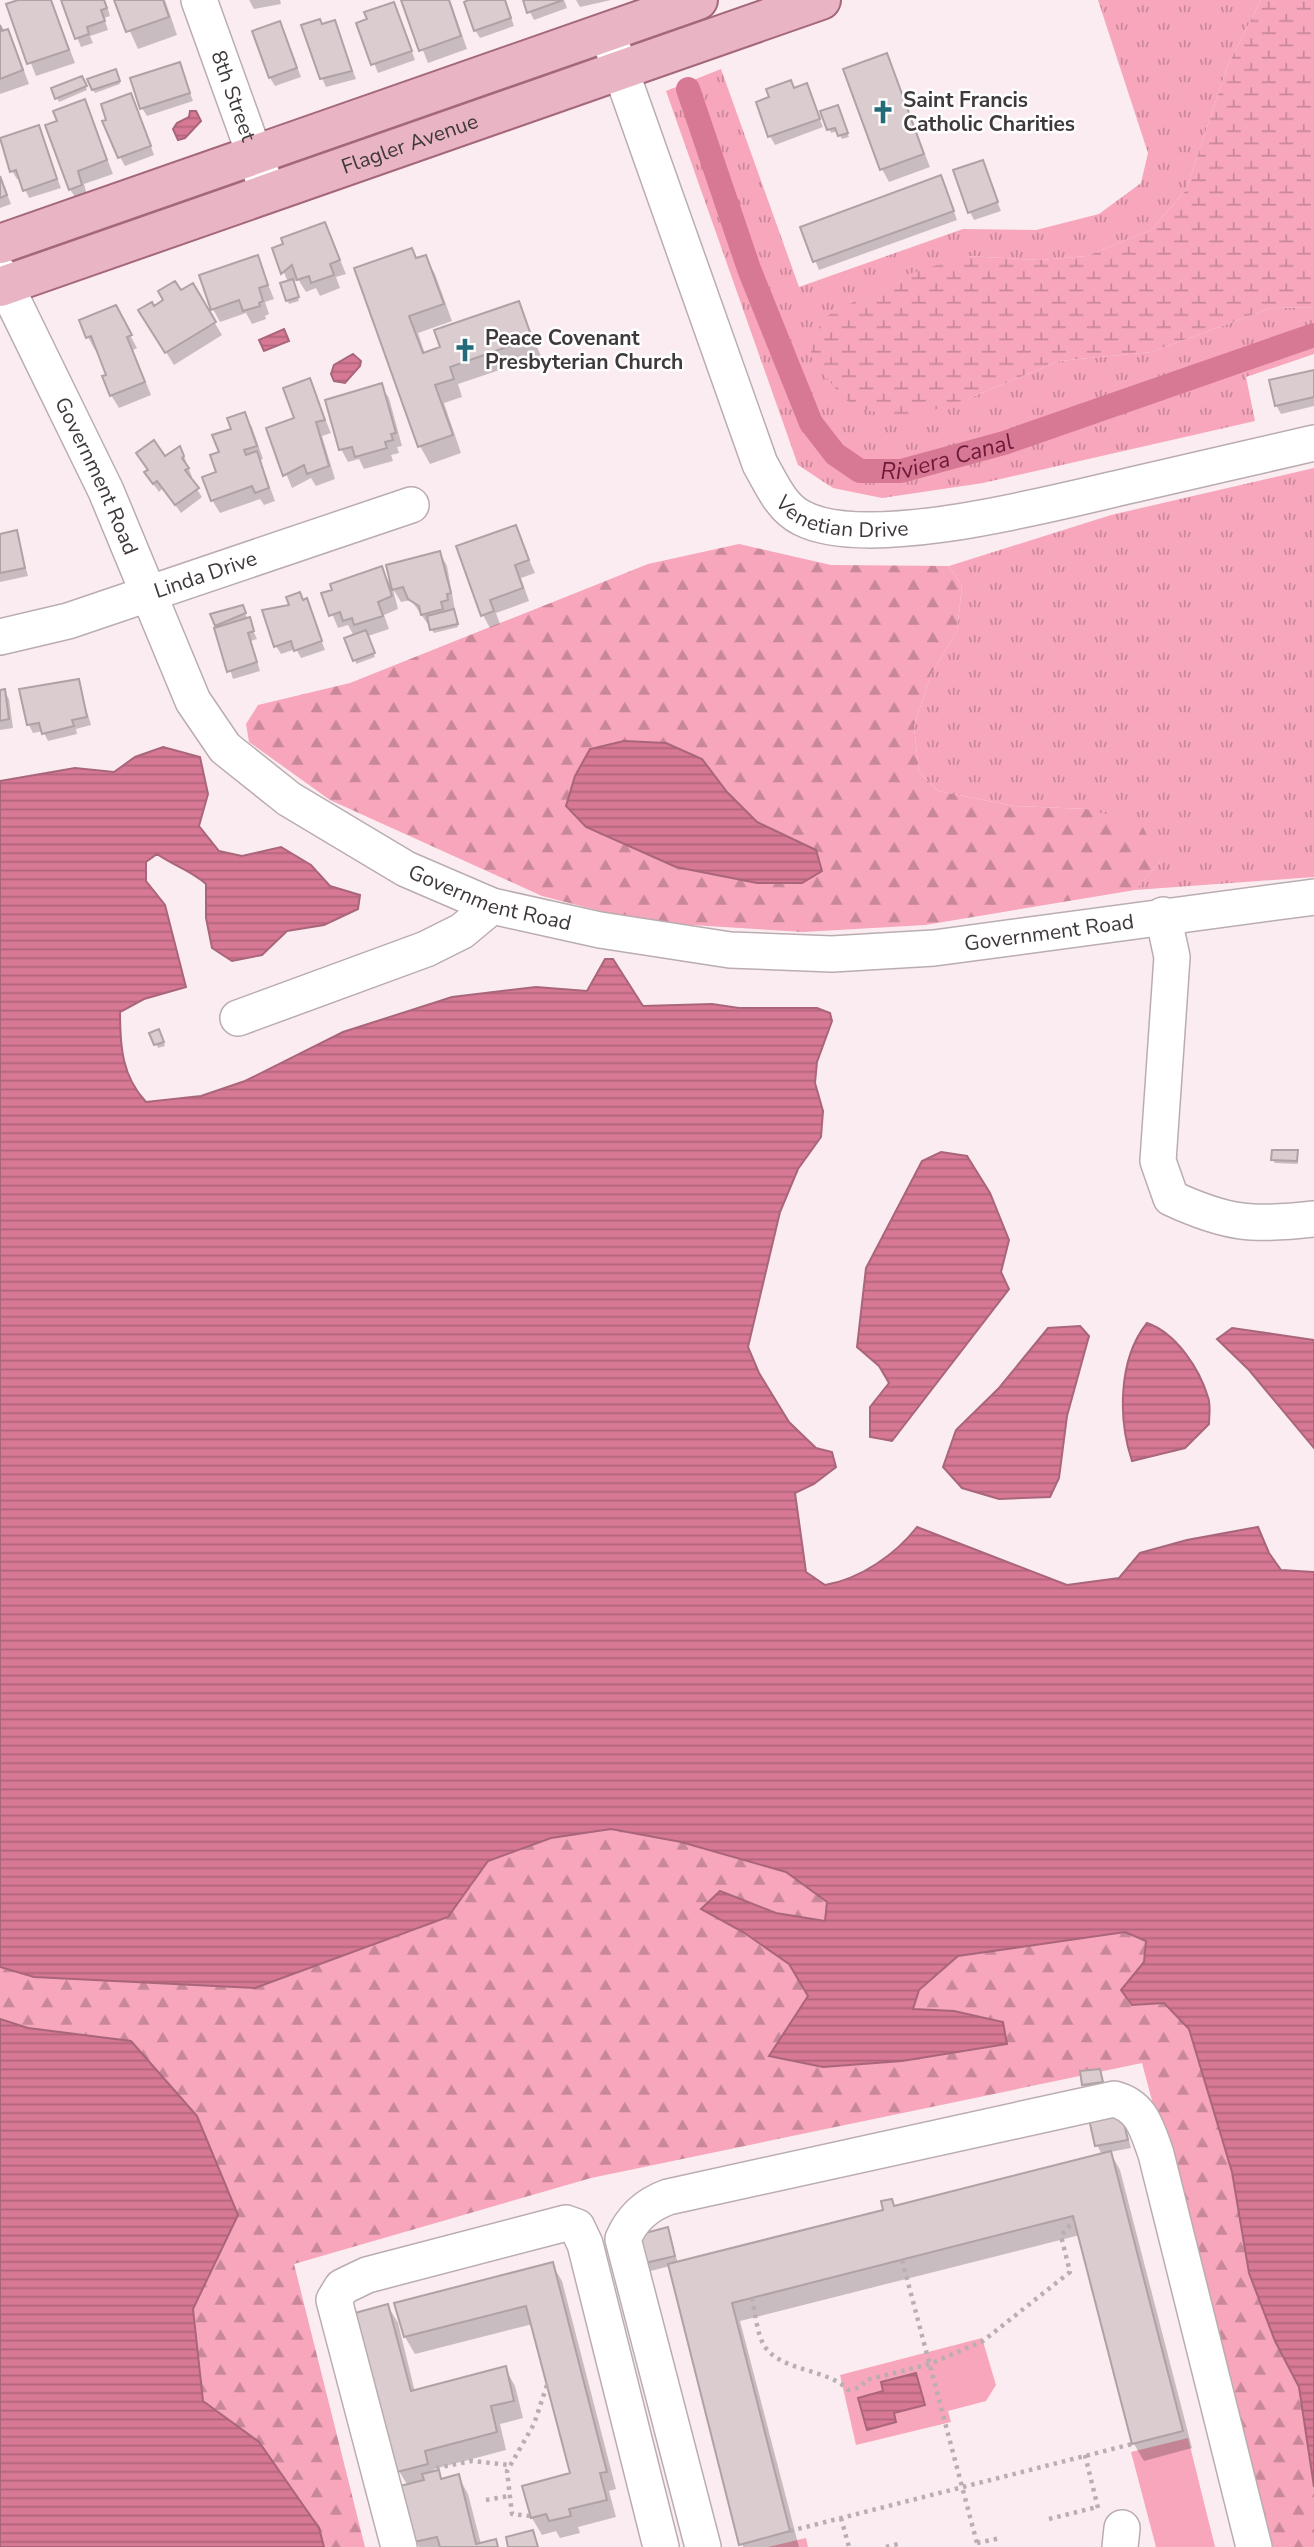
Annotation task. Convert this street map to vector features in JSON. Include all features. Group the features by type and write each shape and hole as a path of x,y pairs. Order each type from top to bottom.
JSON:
{"main road":[{"name":"Flagler Avenue","path":"0,244 698,0"},
{"name":"Flagler Avenue","path":"1,282 821,0"}],"street":[{"name":"8th Street","path":"199,0 268,192"},
{"name":"Venetian Drive","path":"607,32 760,464 781,501 801,518 825,525 868,531 922,528 1057,502 1314,443"},
{"name":"Government Road","path":"1,282 106,491 193,701 225,748 289,799 406,869 492,906 648,938 730,950 832,954 934,948 1163,915 1314,897"},
{"name":"Linda Drive","path":"0,637 68,621 411,505"},
{"path":"238,1018 426,949 463,931 492,906"},
{"path":"1163,915 1172,957 1158,1161 1171,1198 1209,1216 1264,1225 1314,1219"},
{"path":"704,2547 623,2239 631,2222 652,2203 668,2197 1114,2099 1129,2103 1143,2118 1156,2154 1254,2547"},
{"path":"399,2547 334,2300 342,2287 367,2275 566,2223 578,2227 585,2244 661,2547"}],"path":[{"path":"752,2298 765,2347 783,2359 840,2381 848,2390 861,2387 866,2380 930,2364 983,2341 1070,2272 1061,2236 1074,2220"},
{"path":"902,2260 977,2545 1001,2538"},
{"path":"530,2515 512,2514 507,2471 534,2424 547,2385"},
{"path":"790,2532 1132,2444"},
{"path":"1085,2455 1115,2531"},
{"path":"436,2468 472,2461 510,2465"},
{"path":"486,2500 509,2496"},
{"path":"841,2518 849,2547"},
{"path":"1049,2519 1115,2531"},
{"path":"886,2547 902,2543"}],"green space":[{"path":"1098,0 1261,0 1228,65 1186,190 1151,230 1087,256 1040,260 967,256 967,399 1059,361 1151,352 1271,308 1314,307 1314,354 1246,377 1255,421 983,483 882,498 833,488 798,465 666,91 721,69 799,287 963,229 1036,230 1099,214 1141,183 1148,153"},
{"path":"1261,0 1314,0 1314,307 1271,308 1151,352 1059,361 967,399 913,417 862,410 843,398 812,359 810,340 827,316 905,275 967,256 1040,260 1087,256 1151,230 1186,190 1228,65"},
{"path":"1314,468 1314,877 1135,890 1160,862 1086,809 1014,806 938,791 919,772 914,726 931,674 957,631 962,586 949,566 1111,515"},
{"path":"739,544 831,565 949,566 962,586 957,631 931,674 914,726 919,772 938,791 1014,806 1086,809 1141,823 1160,862 1135,890 925,925 803,932 643,922 542,896 330,800 249,742 246,724 258,705 350,683 648,564","holes":["702,759 727,792 757,822 816,850 676,867"]},
{"path":"611,1829 681,1842 787,1872 827,1902 825,1921 776,1913 720,1891 701,1909 743,1932 789,1964 808,1997 770,2057 823,2067 902,2061 1007,2044 1003,2022 954,2011 913,2009 919,1990 958,1956 1125,1932 1147,1941 1132,2005 1164,2003 1189,2028 1232,2172 1249,2273 1275,2341 1299,2387 1314,2487 1314,2547 1271,2547 1142,2063 591,2178 294,2264 365,2547 324,2547 319,2528 203,2401 193,2309 210,2271 28,2028 0,2019 0,1967 34,1977 471,1887 487,1862 517,1846 548,1838"},
{"path":"982,2338 996,2385 986,2401 948,2411 951,2422 856,2445 840,2375"},
{"path":"1188,2438 1215,2547 1156,2547 1131,2452"},
{"path":"806,2538 808,2547 768,2547"}],"shaded area":[{"path":"190,111 196,111 201,121 185,138 178,140 173,129 177,123 189,117"},
{"path":"284,329 289,341 264,351 259,340"},
{"path":"353,354 361,361 360,366 345,383 334,381 331,374 334,365"},
{"path":"624,741 666,743 702,759 727,792 757,822 816,850 822,871 802,883 757,883 676,867 586,827 566,806 575,776 590,749"},
{"path":"163,747 200,757 208,794 199,826 219,851 242,856 281,847 311,865 330,886 360,895 358,909 324,925 287,931 262,955 232,961 212,948 206,918 206,884 157,854 146,862 146,881 165,905 186,987 144,999 120,1012 127,1071 146,1102 201,1096 245,1081 343,1032 452,997 536,987 587,991 605,959 613,959 643,1006 712,1004 739,1008 817,1008 830,1013 832,1021 817,1062 815,1083 823,1111 821,1137 798,1169 780,1212 748,1347 759,1373 789,1422 816,1448 832,1452 836,1467 814,1484 795,1493 806,1572 825,1585 851,1577 887,1556 917,1527 1067,1585 1119,1578 1140,1553 1187,1540 1258,1527 1269,1553 1281,1570 1314,1572 1314,2487 1299,2387 1275,2341 1249,2273 1232,2172 1189,2029 1164,2003 1132,2005 1121,1990 1144,1962 1146,1941 1125,1932 958,1956 919,1990 913,2009 954,2011 1003,2022 1007,2044 902,2061 823,2067 769,2056 808,1996 789,1964 743,1932 701,1909 720,1891 776,1913 825,1921 827,1902 786,1872 681,1842 611,1829 551,1838 488,1861 448,1917 255,1988 34,1977 0,1967 0,781 75,768 114,772 135,757"},
{"path":"941,1152 967,1156 990,1193 1009,1240 1001,1272 1009,1289 892,1441 870,1437 870,1407 889,1383 879,1366 857,1347 866,1268 922,1161"},
{"path":"1147,1323 1177,1343 1192,1363 1209,1400 1209,1424 1185,1448 1132,1461 1124,1427 1123,1390 1130,1354"},
{"path":"1080,1326 1089,1336 1067,1416 1059,1478 1050,1497 999,1499 962,1488 943,1467 956,1430 999,1388 1048,1328"},
{"path":"1232,1328 1314,1340 1314,1448 1249,1370 1217,1339"},
{"path":"0,2019 28,2028 131,2041 197,2116 238,2215 193,2309 203,2401 259,2442 319,2528 324,2547 0,2547"},
{"path":"916,2373 925,2405 894,2413 896,2422 867,2430 858,2398 883,2391 881,2382"}],"building":[{"path":"18,0 51,0 69,50 27,64 6,4"},
{"path":"61,0 104,0 107,8 101,10 105,21 87,27 89,34 75,39"},
{"path":"114,0 163,0 169,17 126,32"},
{"path":"401,0 449,0 461,36 419,51"},
{"path":"505,0 511,18 474,31 464,2"},
{"path":"523,0 563,0 527,13"},
{"path":"394,2 412,51 371,65 356,23 367,19 364,12"},
{"path":"320,19 322,24 335,20 352,71 320,79 301,25"},
{"path":"280,21 297,68 269,78 252,31"},
{"path":"0,25 2,31 8,29 23,70 0,79"},
{"name":"Saint Francis Catholic Charities","path":"887,53 924,154 880,170 843,69"},
{"path":"180,62 190,93 140,109 130,78"},
{"path":"116,69 120,81 92,90 87,79"},
{"path":"82,76 87,86 55,99 51,88"},
{"path":"791,80 794,88 807,83 820,119 768,137 756,102 769,97 766,89"},
{"path":"131,93 151,146 118,158 102,121 106,120 101,104"},
{"path":"85,99 107,160 78,171 82,185 69,190 45,125 57,121 53,111"},
{"path":"838,105 848,133 838,136 835,128 827,130 820,111"},
{"path":"39,125 57,179 23,191 16,170 10,172 0,138"},
{"path":"983,160 998,202 968,213 953,170"},
{"path":"941,175 954,211 813,262 800,227"},
{"path":"0,176 7,195 0,198"},
{"path":"325,222 340,260 330,264 334,275 311,283 309,276 297,280 292,265 281,274 272,248 283,244 281,238"},
{"name":"Peace Covenant Presbyterian Church","path":"412,248 416,258 426,255 444,304 409,316 423,353 440,347 434,330 519,301 532,338 450,367 454,379 435,385 453,435 418,447 354,268"},
{"path":"258,255 268,285 259,288 263,301 259,303 260,306 243,311 239,300 211,310 199,275"},
{"path":"293,279 299,297 286,301 280,283"},
{"path":"175,281 181,290 193,283 216,322 165,353 138,310 152,302 154,306 163,300 158,291"},
{"path":"116,305 132,335 127,337 145,382 110,396 102,376 106,375 91,336 86,338 79,320"},
{"path":"1314,370 1314,397 1275,406 1269,380"},
{"path":"310,378 325,420 316,422 329,466 307,474 304,465 283,476 266,428 294,418 283,388"},
{"path":"382,383 396,433 391,434 393,440 385,442 387,448 355,457 352,447 339,450 325,400"},
{"path":"245,412 257,446 244,450 246,455 257,451 269,488 255,493 252,486 211,501 202,477 216,472 210,455 219,452 212,435 231,429 227,418"},
{"path":"154,440 165,456 180,446 184,456 182,458 189,468 185,470 199,488 175,505 157,481 153,484 144,472 148,470 136,453"},
{"path":"516,525 529,560 515,565 523,588 490,600 494,611 481,616 456,546"},
{"path":"17,530 25,568 0,573 0,534"},
{"path":"440,551 451,593 447,594 448,600 441,602 443,609 421,615 419,606 408,599 403,587 392,590 386,565"},
{"path":"382,566 392,596 378,602 383,616 354,625 352,618 343,621 340,612 329,616 321,593 332,590 330,584"},
{"path":"300,592 303,600 307,598 322,641 294,651 291,641 274,647 262,610 289,605 286,597"},
{"path":"243,605 246,613 215,626 210,614"},
{"path":"454,609 458,624 430,630 427,616"},
{"path":"250,617 254,631 248,633 257,662 227,672 214,628"},
{"path":"366,630 375,653 353,661 344,638"},
{"path":"79,679 87,717 72,720 74,726 42,734 39,723 27,725 19,689"},
{"path":"5,689 9,719 0,721 0,690"},
{"path":"159,1029 164,1042 154,1045 149,1033"},
{"path":"1272,1150 1298,1150 1297,1161 1271,1160"},
{"path":"1100,2069 1103,2082 1082,2085 1080,2071"},
{"path":"1121,2111 1128,2140 1095,2146 1089,2119"},
{"path":"1111,2151 1183,2431 1132,2444 1073,2216 732,2303 790,2531 739,2545 668,2264 883,2210 881,2201 892,2199 894,2206"},
{"path":"668,2227 675,2256 641,2264 634,2236"},
{"path":"553,2262 607,2472 600,2473 607,2500 569,2509 571,2516 549,2521 546,2514 531,2518 522,2486 570,2473 526,2306 404,2337 394,2303"},
{"path":"388,2304 411,2391 506,2366 514,2401 491,2406 497,2432 425,2451 428,2464 397,2472 355,2313"},
{"path":"439,2470 441,2479 459,2474 476,2544 496,2539 498,2547 440,2547 437,2537 414,2542 400,2486 424,2480 422,2474"},
{"path":"533,2530 538,2547 508,2547 506,2537"}],"waterway":[{"name":"Riviera Canal","path":"688,89 749,269 811,423 835,454 860,471 901,471 1004,443 1314,335"}],"place":[{"name":"Saint Francis Catholic Charities","path":"883,112"},
{"name":"Peace Covenant Presbyterian Church","path":"465,350"}]}
